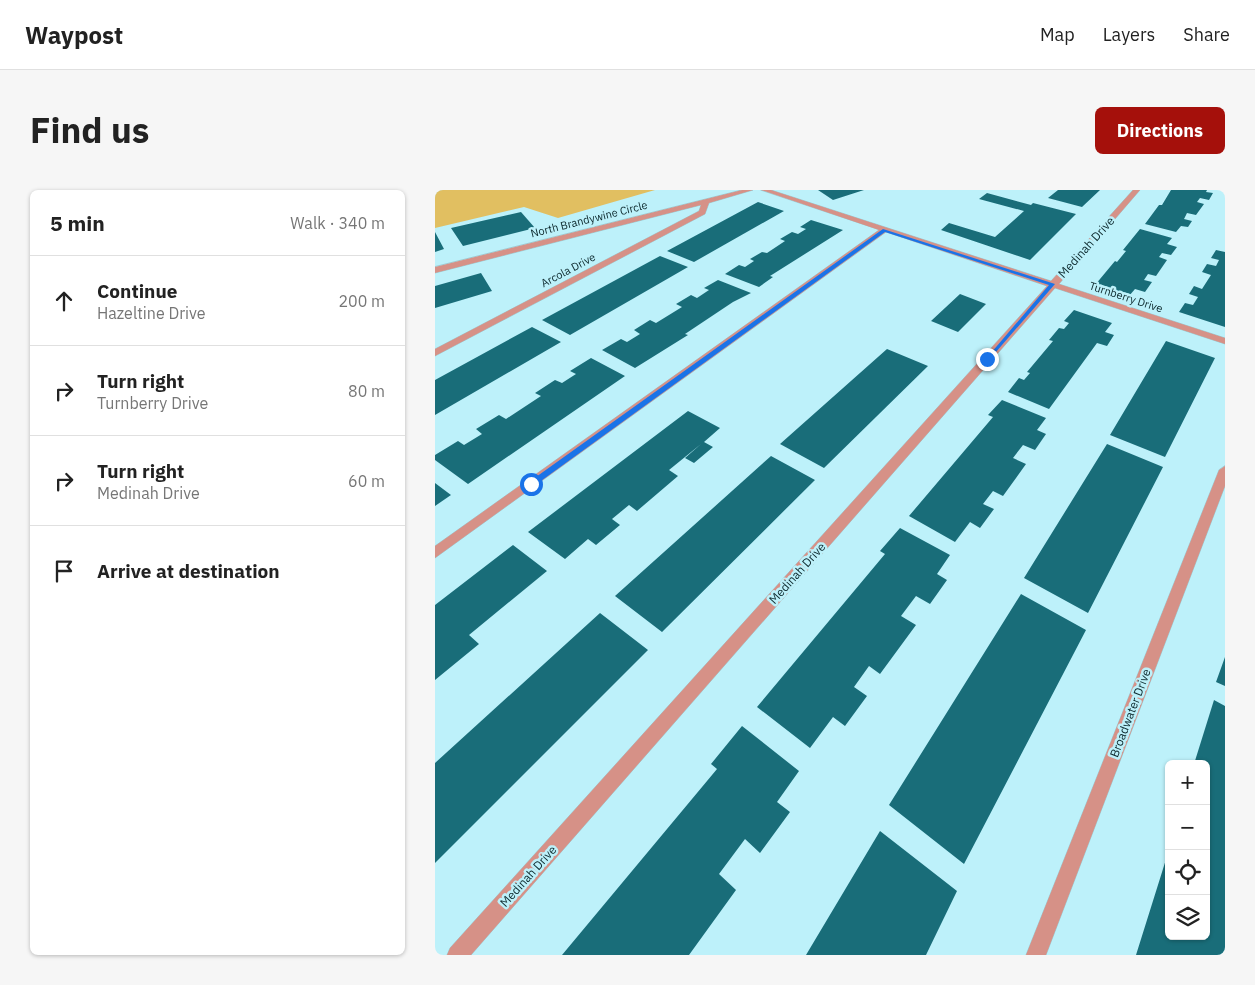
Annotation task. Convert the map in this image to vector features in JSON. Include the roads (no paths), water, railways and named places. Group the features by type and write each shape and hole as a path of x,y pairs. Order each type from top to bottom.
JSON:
{"street":[{"name":"North Brandywine Circle","path":"435,270 750,190"},
{"name":"Turnberry Drive","path":"764,190 1225,341"},
{"name":"Medinah Drive","path":"457,955 1137,190"},
{"name":"Arcola Drive","path":"435,353 702,212 706,201"},
{"path":"435,553 884,230"},
{"name":"Broadwater Drive","path":"1036,955 1225,470"}]}
